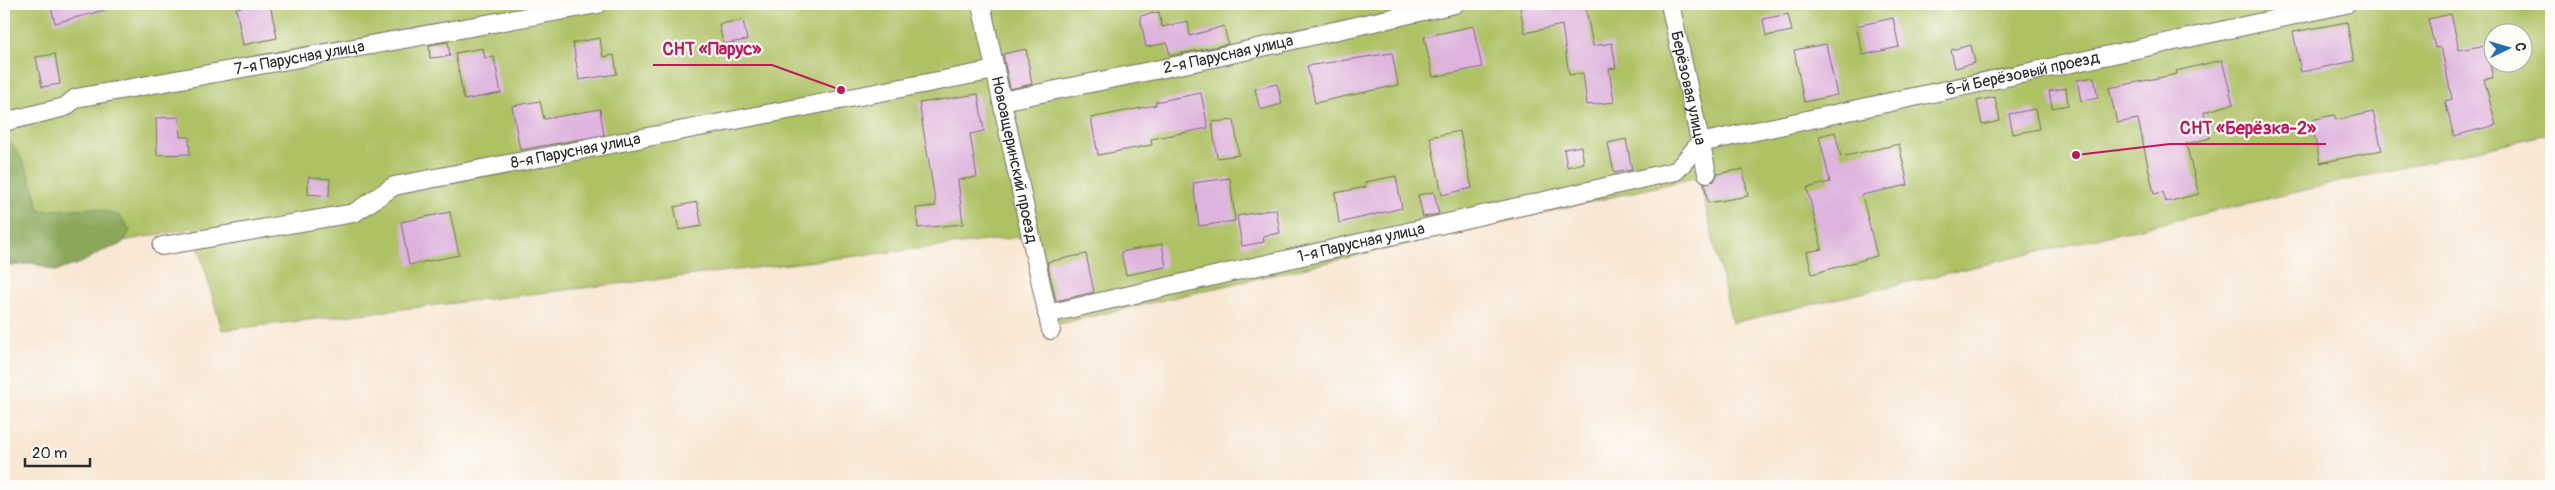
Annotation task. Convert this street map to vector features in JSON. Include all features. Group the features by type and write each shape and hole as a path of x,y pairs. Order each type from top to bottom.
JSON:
{"street":[{"name":"7-я Парусная улица","path":"4,122 65,107 76,98 598,4"},
{"name":"Новоащеринский проезд","path":"981,4 1049,322"},
{"name":"2-я Парусная улица","path":"1002,102 1204,60 1454,4"},
{"name":"Берёзовая улица","path":"1670,4 1707,173"},
{"name":"6-й Берёзовый проезд","path":"1700,143 2346,4"},
{"name":"8-я Парусная улица","path":"162,246 354,214 394,186 995,70"},
{"name":"1-я Парусная улица","path":"1049,322 1676,172 1700,143"}],"green space":[{"path":"4,4 2551,4 2551,133 1732,323 1699,177 1050,326 1029,236 222,330 193,228 4,263"},
{"path":"4,137 6,137 18,153 27,171 39,211 95,208 120,216 130,231 122,244 100,252 81,263 55,271 33,263 4,267"}],"building":[{"path":"50,4 104,4 105,10 55,23"},
{"path":"257,4 270,4 277,38 243,45 236,8"},
{"path":"1539,4 1585,4 1593,46 1612,43 1616,68 1609,69 1614,102 1587,105 1583,73 1569,75 1562,25 1525,33 1520,8"},
{"path":"1159,12 1162,27 1188,21 1190,36 1224,26 1228,44 1170,56 1167,43 1146,47 1140,16"},
{"path":"1788,14 1792,31 1766,36 1763,19"},
{"path":"2451,14 2459,50 2482,46 2482,72 2492,72 2493,78 2484,79 2496,125 2454,136 2445,101 2452,99 2441,47 2435,48 2428,19"},
{"path":"1893,18 1899,47 1863,55 1856,26"},
{"path":"743,20 747,40 723,44 719,24"},
{"path":"2347,22 2354,61 2301,72 2293,32"},
{"path":"1473,26 1482,67 1433,77 1424,37"},
{"path":"600,38 603,57 614,55 617,74 579,80 573,43"},
{"path":"448,42 450,56 430,58 429,45"},
{"path":"1826,44 1837,95 1804,102 1794,50"},
{"path":"1971,45 1975,63 1955,68 1951,50"},
{"path":"483,48 485,58 494,57 501,93 464,100 455,53"},
{"path":"1026,49 1032,84 1010,89 1003,54"},
{"path":"1392,53 1398,85 1315,103 1307,66"},
{"path":"55,54 60,84 42,87 36,57"},
{"path":"2222,60 2233,104 2204,112 2210,138 2186,144 2199,194 2166,202 2163,192 2154,194 2138,119 2117,123 2109,88 2177,74 2176,71"},
{"path":"2094,77 2098,98 2081,101 2077,80"},
{"path":"1277,84 1282,104 1260,110 1255,89"},
{"path":"2066,88 2068,105 2052,108 2049,91"},
{"path":"1201,93 1208,128 1151,139 1152,145 1098,155 1091,118 1156,105 1155,102"},
{"path":"978,94 984,131 970,134 977,177 958,180 963,224 918,228 916,208 936,206 919,103"},
{"path":"1995,97 2000,121 1982,125 1977,101"},
{"path":"540,101 544,119 600,109 604,135 520,150 512,106"},
{"path":"2035,109 2039,129 2013,134 2009,114"},
{"path":"2373,112 2382,150 2320,163 2311,120 2334,115 2336,120"},
{"path":"179,117 180,137 189,137 190,154 157,155 156,118"},
{"path":"1234,120 1239,155 1217,158 1212,122"},
{"path":"1460,131 1472,188 1442,195 1430,137"},
{"path":"1835,132 1841,157 1899,144 1908,185 1862,195 1877,256 1812,274 1807,252 1822,249 1807,188 1830,182 1819,136"},
{"path":"1626,139 1632,170 1614,173 1608,143"},
{"path":"1581,146 1584,163 1567,167 1564,149"},
{"path":"1743,169 1748,196 1708,203 1704,183 1714,181 1717,174"},
{"path":"1396,176 1402,208 1339,223 1335,193 1366,187 1365,182"},
{"path":"308,177 330,179 329,196 308,194"},
{"path":"1230,178 1235,221 1199,226 1193,183"},
{"path":"1434,192 1439,214 1423,217 1418,195"},
{"path":"697,202 702,226 679,230 674,207"},
{"path":"1276,209 1280,233 1263,236 1264,242 1242,246 1237,216"},
{"path":"450,212 459,255 409,265 401,222"},
{"path":"1162,244 1166,267 1126,275 1121,252"},
{"path":"1086,254 1094,292 1056,301 1047,262"}],"place":[{"name":"СНТ «Парус»","path":"841,90"},
{"name":"СНТ «Берёзка-2»","path":"2076,155"}]}
